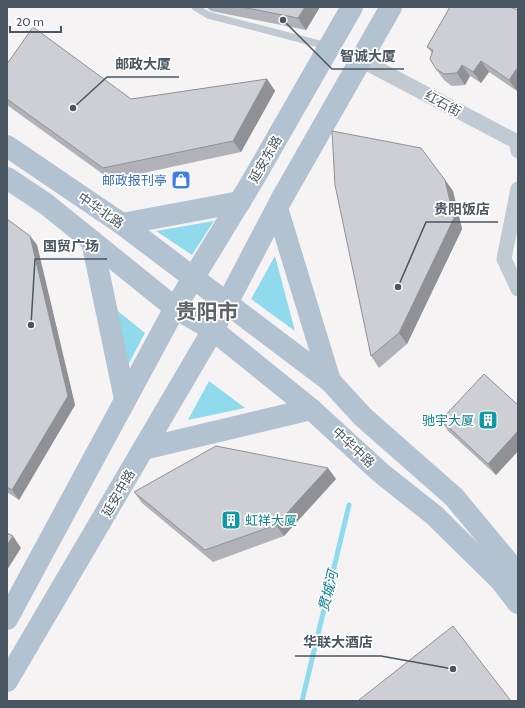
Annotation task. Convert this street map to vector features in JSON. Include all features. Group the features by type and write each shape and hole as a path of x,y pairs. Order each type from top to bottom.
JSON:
{"main road":[{"name":"延安东路","path":"175,308 240,202 352,7"},
{"path":"227,303 278,208 391,7"},
{"name":"中华北路","path":"7,146 122,224 193,278"},
{"path":"7,178 46,204 175,308 7,619"},
{"path":"122,224 240,202"},
{"path":"278,208 330,381"},
{"path":"92,241 125,399"},
{"path":"193,278 330,381 363,417 454,497 518,574"},
{"name":"延安中路","path":"7,681 214,330 227,303"},
{"name":"中华中路","path":"175,308 214,330 311,408 381,473 434,514 501,581 518,603"},
{"path":"143,449 311,408"}],"street":[{"name":"红石街","path":"361,60 517,142 518,151"},
{"path":"518,189 504,259 518,289"}],"lane":[{"path":"195,7 208,15 329,46"}],"water":[{"path":"214,221 192,255 156,231"},
{"path":"275,256 295,331 251,299"},
{"path":"108,303 145,333 128,365"},
{"path":"209,381 245,408 188,420"}],"building":[{"path":"242,7 305,7 298,18"},
{"path":"450,7 510,7 518,10 518,67 509,80 481,61 473,72 462,65 457,73 444,74 436,69 430,59 433,50 427,47"},
{"path":"33,27 131,99 267,79 233,141 103,168 7,99 7,64"},
{"path":"332,131 421,148 445,180 454,218 399,333 371,356 335,185"},
{"path":"7,219 30,236 68,396 12,490 7,487"},
{"name":"驰宇大厦","path":"484,374 518,405 518,431 488,464 441,420"},
{"name":"虹祥大厦","path":"216,446 328,468 276,525 205,550 134,492"},
{"path":"7,533 13,536 7,545"},
{"path":"453,626 511,701 359,700"}],"waterway":[{"name":"贯城河","path":"302,701 349,505"}],"place":[{"name":"智诚大厦","path":"283,20"},
{"name":"邮政大厦","path":"73,108"},
{"name":"邮政报刊亭","path":"181,180"},
{"name":"贵阳饭店","path":"398,287"},
{"name":"国贸广场","path":"31,325"},
{"name":"驰宇大厦","path":"488,420"},
{"name":"虹祥大厦","path":"231,520"},
{"name":"华联大酒店","path":"453,669"}],"district":[{"name":"贵阳市","path":"207,311"}]}
